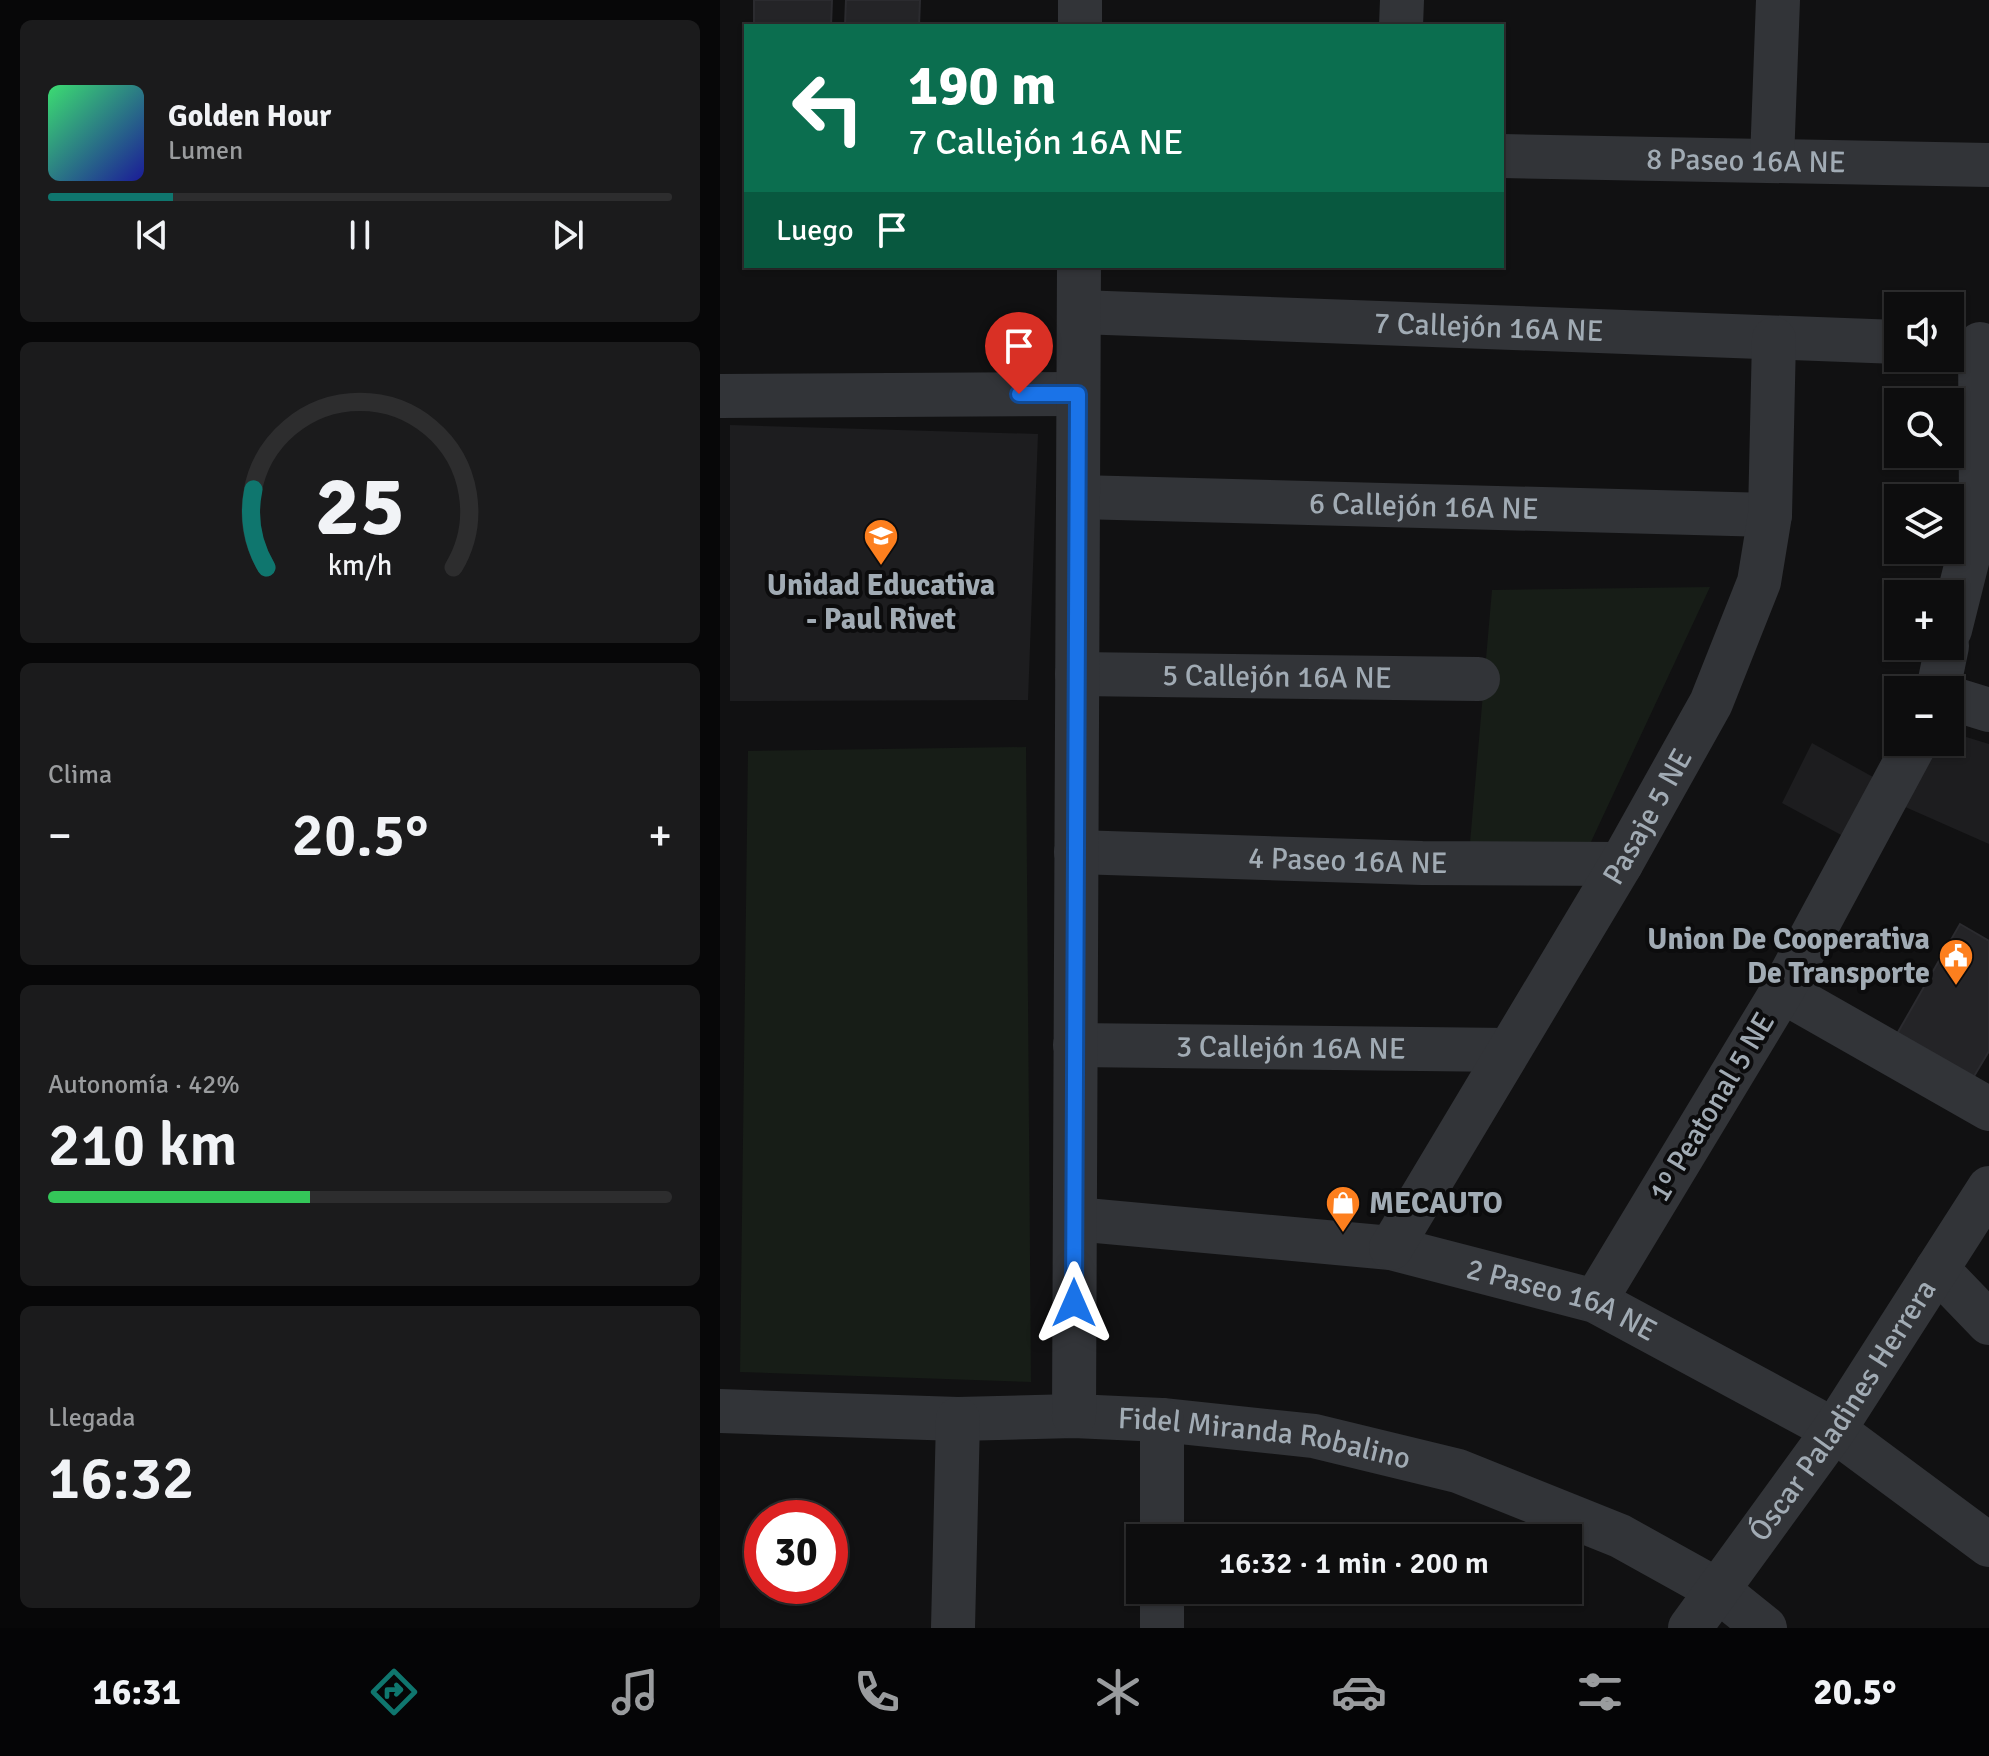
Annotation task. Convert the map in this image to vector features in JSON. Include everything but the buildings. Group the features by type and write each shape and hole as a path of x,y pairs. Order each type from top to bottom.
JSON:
{"street":[{"path":"1080,0 1080,24"},
{"path":"1401,24 1402,0"},
{"path":"1772,160 1778,0"},
{"name":"8 Paseo 16A NE","path":"1504,156 1989,165"},
{"path":"1074,1416 1079,268"},
{"name":"7 Callejón 16A NE","path":"1079,312 1884,342"},
{"name":"Pasaje 5 NE","path":"1391,1248 1621,864 1711,703 1759,582 1770,515 1774,339"},
{"path":"1962,580 1981,506 1973,344"},
{"path":"720,396 1078,394"},
{"name":"6 Callejón 16A NE","path":"1078,497 1770,515"},
{"name":"5 Callejón 16A NE","path":"1077,674 1478,679"},
{"path":"1964,702 1989,710"},
{"name":"1º Peatonal 5 NE","path":"1595,1301 1782,991 1908,756"},
{"name":"4 Paseo 16A NE","path":"1076,852 1422,863 1621,864"},
{"path":"1782,991 1989,1109"},
{"name":"3 Callejón 16A NE","path":"1075,1045 1508,1050"},
{"name":"Óscar Paladines Herrera","path":"1690,1628 1834,1430 1989,1188"},
{"name":"2 Paseo 16A NE","path":"1075,1219 1391,1248 1595,1301 1834,1430 1989,1545"},
{"path":"1937,1269 1989,1323"},
{"name":"Fidel Miranda Robalino","path":"720,1411 958,1419 1074,1416 1162,1420 1314,1436 1458,1471 1620,1536 1719,1591 1765,1628"},
{"path":"953,1628 958,1419"},
{"path":"1162,1420 1162,1524"},
{"path":"1162,1604 1162,1628"}],"shaded area":[{"name":"Unidad Educativa - Paul Rivet","path":"730,425 1038,434 1028,700 730,701"},
{"path":"1710,587 1590,844 1470,843 1492,590"},
{"path":"1964,736 1989,744 1989,844 1903,806 1926,756 1964,756"},
{"path":"1812,743 1873,777 1843,836 1782,803"},
{"path":"1026,747 1031,1382 740,1372 748,751"}],"place":[{"name":"Unidad Educativa - Paul Rivet","path":"881,567"},
{"name":"Union De Cooperativa De Transporte","path":"1956,987"},
{"name":"MECAUTO","path":"1343,1234"}],"route":[{"path":"1019,394 1078,394 1074,1303"}]}
